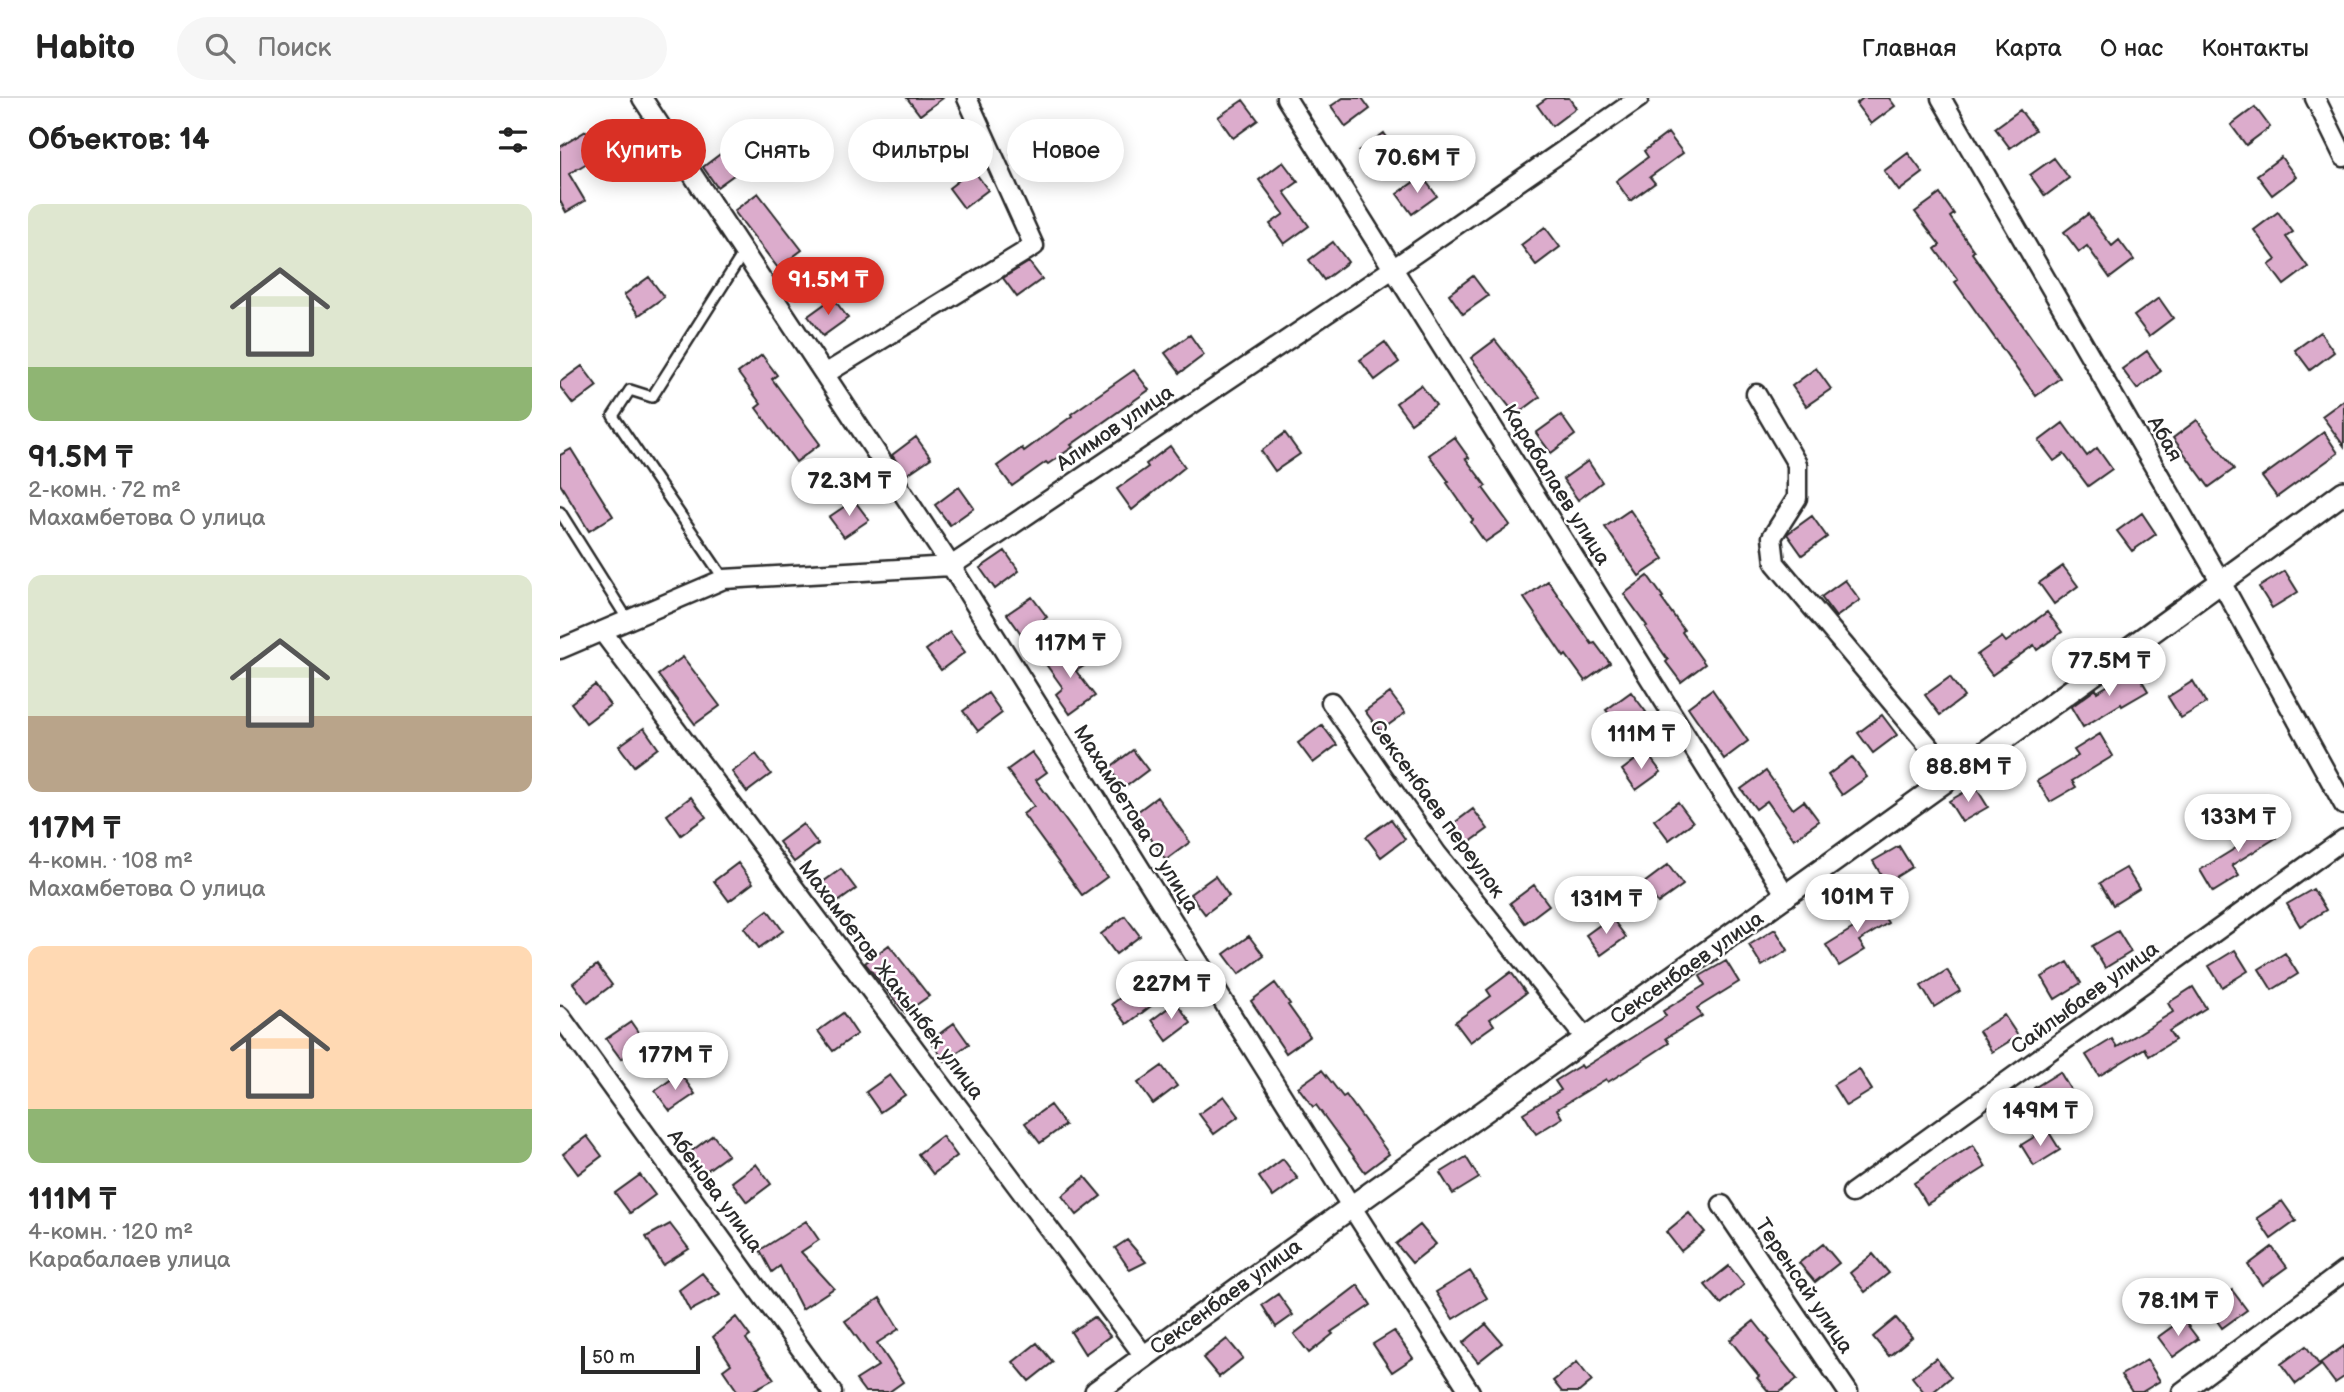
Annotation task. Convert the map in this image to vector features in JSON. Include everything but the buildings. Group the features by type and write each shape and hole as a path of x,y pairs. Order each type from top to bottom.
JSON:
{"street":[{"name":"Махамбетова О улица","path":"642,98 951,566 1470,1392"},
{"path":"825,374 1034,246 967,98"},
{"name":"Карабалаев улица","path":"1286,98 1787,897"},
{"name":"Алимов улица","path":"951,566 1394,268 1639,98"},
{"name":"Абая","path":"1941,98 2221,582 2344,805"},
{"path":"2315,98 2344,156"},
{"path":"1756,394 1797,464 1797,498 1772,537 1775,563 1954,776"},
{"name":"Сексенбаев улица","path":"1096,1392 1351,1206 1787,897 2344,492"},
{"path":"560,649 724,579 951,566"},
{"name":"Махамбетов Жакынбек улица","path":"602,631 1144,1357"},
{"name":"Сексенбаев переулок","path":"1331,702 1437,854 1587,1039"},
{"name":"Сайлыбаев улица","path":"1852,1193 2344,839"},
{"name":"Абенова улица","path":"560,1016 832,1392"},
{"name":"Теренсай улица","path":"1722,1205 1848,1392"},
{"path":"2182,1392 2344,1271"}],"lane":[{"path":"724,579 613,416 630,390 652,397 744,253"},
{"path":"560,512 628,620"}]}
